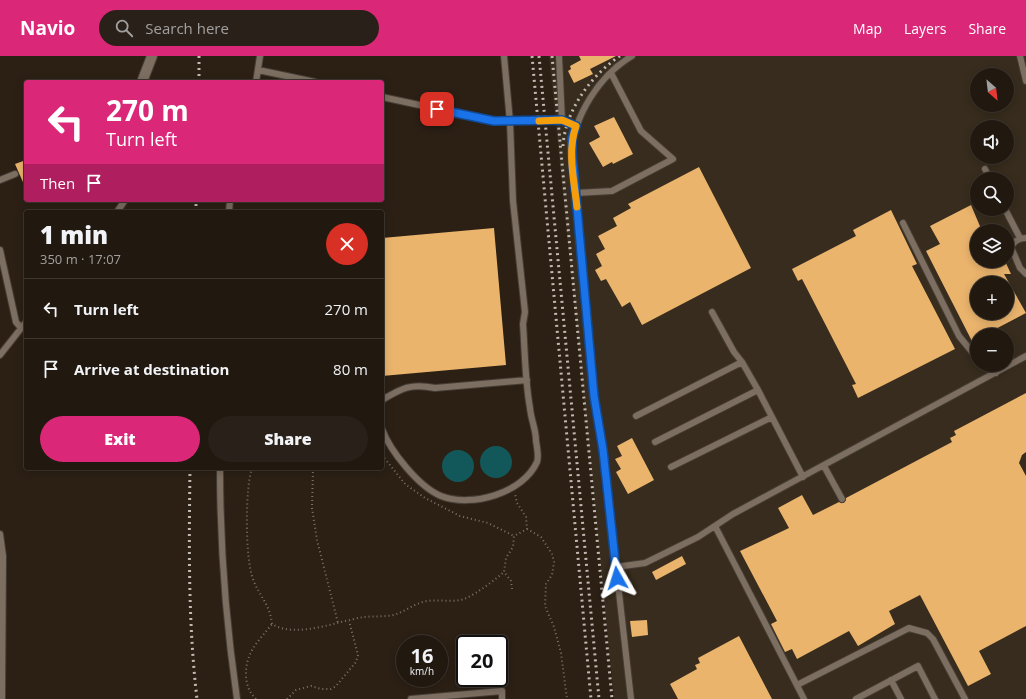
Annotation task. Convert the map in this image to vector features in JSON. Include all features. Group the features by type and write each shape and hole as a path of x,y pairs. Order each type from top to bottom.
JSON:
{"street":[{"path":"143,80 152,56"}],"lane":[{"path":"256,80 260,56"},
{"path":"384,434 396,455 419,480 441,496 470,499 488,497 513,488 529,472 537,461 536,430 530,409 527,380 523,324 525,312 513,201 510,122 504,56"},
{"path":"559,56 562,120"},
{"path":"631,699 603,450 594,396 572,153 572,138 584,108 611,73 632,56"},
{"path":"1020,56 1026,81"},
{"path":"258,70 306,80"},
{"path":"576,193 612,191 673,159 641,131 611,73"},
{"path":"384,97 494,121 510,122 562,120 576,126"},
{"path":"0,180 15,174"},
{"path":"1009,216 1023,238 1013,242 1011,247 1020,268 1026,274"},
{"path":"903,223 959,336 970,349"},
{"path":"0,250 16,322 20,328"},
{"path":"712,312 734,352 742,362 758,390 803,477"},
{"path":"0,355 24,324"},
{"path":"616,567 645,563 698,537 733,514 1026,356"},
{"path":"636,416 742,362"},
{"path":"384,399 404,387 421,385 435,388 527,380"},
{"path":"655,442 758,390"},
{"path":"671,467 772,416"},
{"path":"824,466 842,499"},
{"path":"220,470 220,503 228,638 237,699"},
{"path":"715,526 782,659 804,699"},
{"path":"0,534 2,556 2,699"},
{"path":"797,685 909,628 927,633 933,639 965,699"},
{"path":"856,699 865,697 891,680 918,666 935,699"},
{"path":"891,680 901,699"},
{"path":"411,699 502,691 502,699"}],"path":[{"path":"252,470 247,519 252,578 271,612 272,624 251,651 246,664 247,686 250,694 256,699"},
{"path":"313,470 312,508 317,540 338,623"},
{"path":"513,488 517,503 526,516 526,529"},
{"path":"272,624 289,630 338,623 364,617 393,615 428,601 463,600 488,585 504,572 506,558 513,547 514,536 526,529"},
{"path":"526,529 541,537 548,546 554,562 552,575 546,584 545,606 554,627 559,648 567,699"},
{"path":"504,572 511,581 512,589"},
{"path":"287,699 296,690 312,686 321,689 331,689 336,686 356,662 358,656 349,621"}],"shaded area":[{"path":"549,56 1026,56 1026,699 614,699"}],"water":[{"path":"496,446 507,451 512,462 507,473 496,478 485,473 480,462 485,451"},
{"path":"458,450 469,455 474,466 469,477 458,482 447,477 442,466 447,455"}],"building":[{"path":"579,56 616,56 590,69 593,74 574,83 568,71 571,69 570,66 581,60"},
{"path":"614,117 633,154 613,164 612,162 603,167 589,143 600,137 594,126"},
{"path":"24,161 24,184 15,164"},
{"path":"699,167 751,268 642,325 630,302 622,307 606,279 601,281 595,270 602,266 596,254 605,249 598,236 617,226 613,218 631,208 628,204"},
{"path":"970,206 970,216 976,216 979,224 970,224 970,268 1008,268 1011,274 1004,274 1005,276 970,276 970,320 1013,320 997,328 970,328 970,337 926,251 940,244 930,226"},
{"path":"891,210 917,264 912,266 955,349 858,398 852,385 856,384 802,279 798,281 792,269 856,236 853,230"},
{"path":"494,228 506,365 384,376 384,238"},
{"path":"1014,292 1026,313 1014,319"},
{"path":"1026,393 1026,452 1022,455 1019,463 1026,476 1026,626 979,651 991,674 968,686 920,595 889,611 895,624 858,646 849,631 797,659 792,649 785,652 771,624 777,621 740,551 789,528 778,508 802,495 813,515 839,502 844,503 846,498 952,442 950,438 956,435 954,431"},
{"path":"632,438 654,480 628,494 616,472 621,469 615,459 622,456 617,446"},
{"path":"682,556 686,564 656,580 652,572"},
{"path":"647,620 648,635 632,637 630,621"},
{"path":"739,636 772,699 678,699 670,684 697,669 695,665 700,663 698,658"}],"railway":[{"path":"199,56 199,80"},
{"path":"532,56 591,699"},
{"path":"539,56 599,699"},
{"path":"552,56 612,699"},
{"path":"563,146 569,120 581,95 599,73 620,56"},
{"path":"196,202 196,210"},
{"path":"190,470 189,555 192,641 197,699"}],"slow traffic":[{"path":"539,121 562,120 576,126 572,138 572,153 577,207"}],"route":[{"path":"437,109 502,122 562,120 576,126 572,138 572,153 594,396 603,450 617,578"}]}
